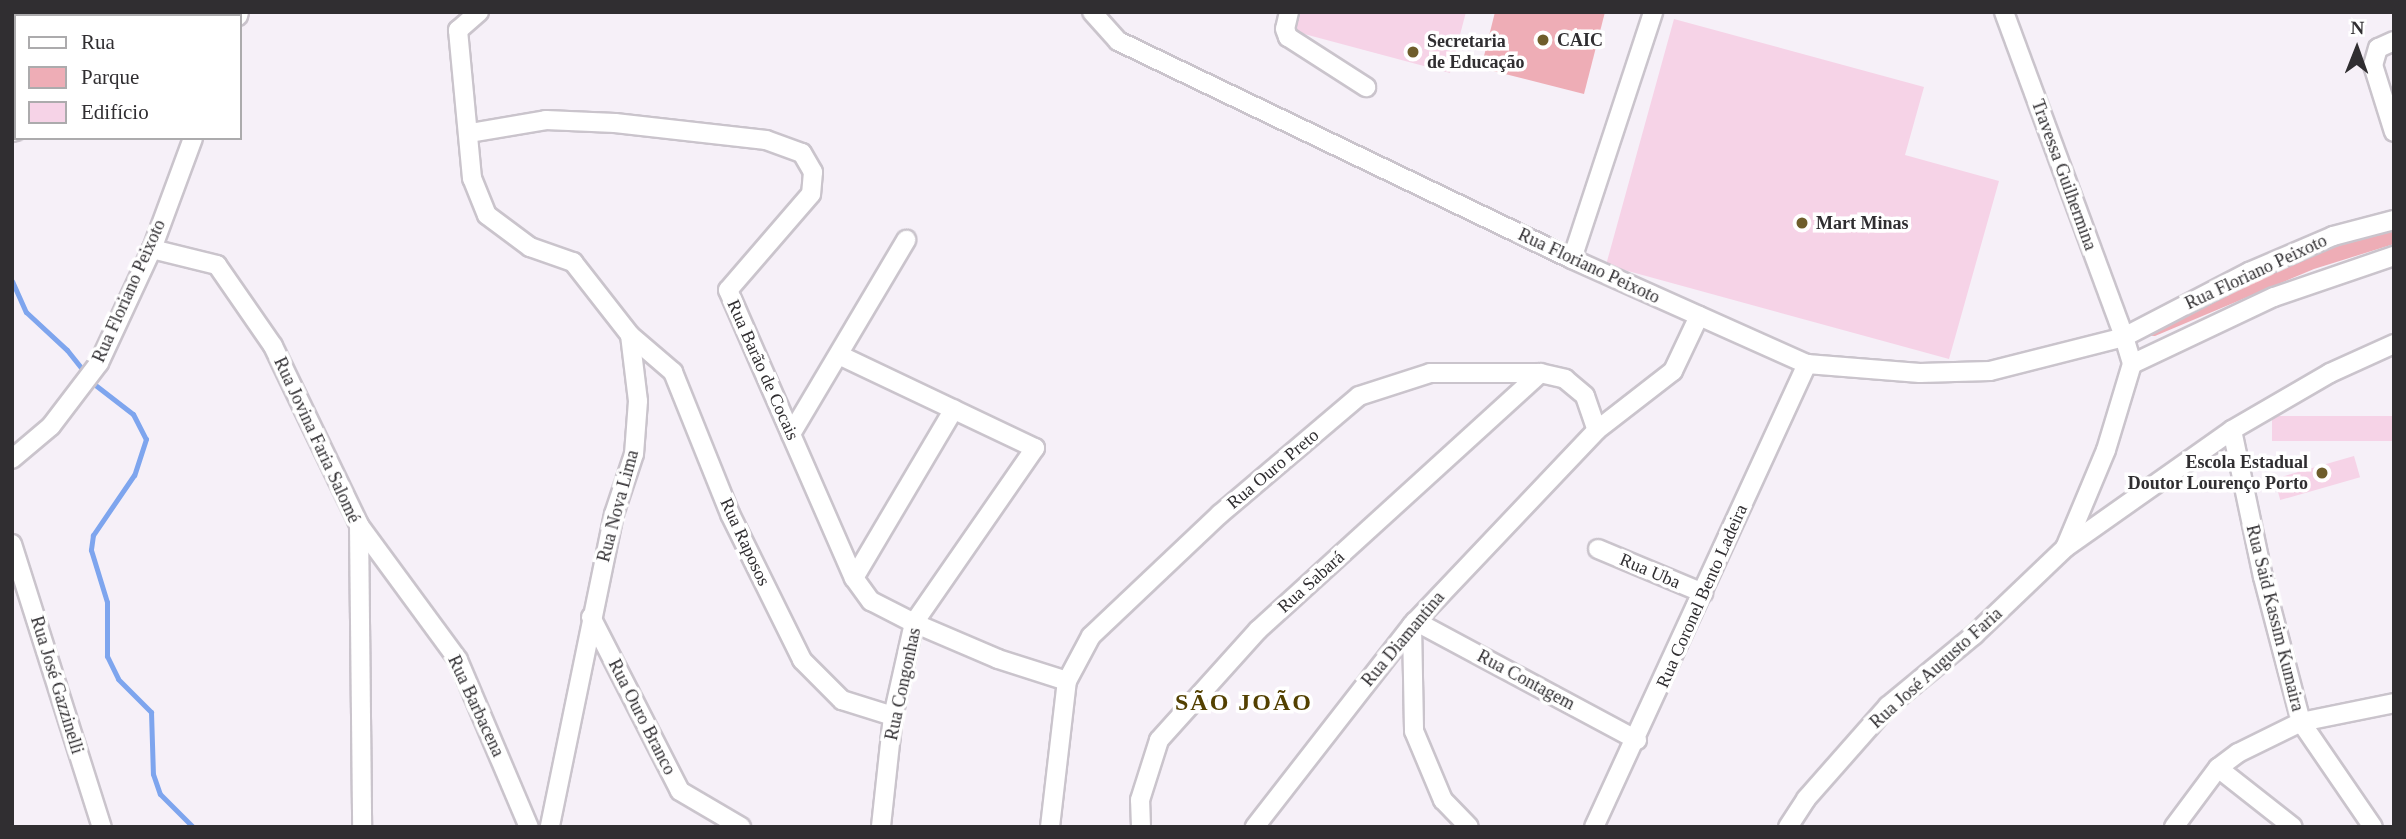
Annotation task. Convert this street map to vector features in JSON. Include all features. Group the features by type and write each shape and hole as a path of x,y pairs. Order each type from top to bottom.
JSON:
{"street":[{"path":"479,12 458,30 470,133 472,178 487,215 530,247 573,262 630,335"},
{"name":"Rua Floriano Peixoto","path":"1092,12 1118,41 1572,259 1807,364 1920,373 1990,371 2124,337 2249,272 2333,236 2394,220"},
{"path":"1289,12 1285,29 1288,37 1366,87"},
{"path":"1572,259 1653,12"},
{"name":"Travessa Guilhermina","path":"2004,12 2124,337"},
{"path":"2394,41 2378,48 2373,65 2394,132"},
{"name":"Rua Barão de Cocais","path":"470,133 546,120 615,123 766,139 802,153 813,172 811,194 728,290 854,578 871,601 915,623 998,659 1067,681"},
{"name":"Rua Floriano Peixoto","path":"12,459 51,426 96,368 152,249 192,140"},
{"path":"791,434 906,240"},
{"name":"Rua Jovina Faria Salomé","path":"152,249 217,265 273,346 359,525 362,827"},
{"path":"2124,337 2132,365 2274,297 2394,256"},
{"name":"Rua Diamantina","path":"1255,827 1413,623 1597,430 1673,371 1699,316"},
{"name":"Rua Nova Lima","path":"550,827 614,514 634,454 638,401 630,335"},
{"name":"Rua Raposos","path":"630,335 673,372 730,514 802,660 842,700 893,716"},
{"name":"Rua José Augusto Faria","path":"1788,827 1806,799 1888,706 1974,635 2065,548 2232,430 2330,373 2394,344"},
{"path":"839,355 954,408 854,578"},
{"name":"Rua Coronel Bento Ladeira","path":"1594,827 1637,740 1807,364"},
{"name":"Rua José Augusto Faria","path":"2065,548 2106,450 2132,365"},
{"name":"Rua Ouro Preto","path":"1067,681 1091,636 1220,514 1359,396 1430,373 1540,373"},
{"path":"1540,373 1565,379 1585,397 1597,430"},
{"name":"Rua Sabará","path":"1141,827 1140,800 1158,740 1258,629 1540,373"},
{"name":"Rua Congonhas","path":"881,827 893,716 915,623 1034,452 1032,444 954,408"},
{"name":"Rua Said Kassim Kumaira","path":"2232,430 2263,577 2301,722 2373,827"},
{"name":"Rua Barbacena","path":"359,525 458,660 529,827"},
{"name":"Rua José Gazzinelli","path":"12,544 102,827"},
{"name":"Rua Uba","path":"1598,549 1703,593"},
{"name":"Rua Ouro Branco","path":"591,617 680,792 741,827"},
{"path":"1413,623 1414,731 1443,800 1468,827"},
{"name":"Rua Contagem","path":"1413,623 1637,740"},
{"path":"1050,827 1067,681"},
{"path":"2174,827 2218,768 2301,722 2394,703"},
{"path":"2218,768 2293,827"}],"green space":[{"name":"CAIC","path":"1495,12 1605,12 1584,94 1481,68"},
{"path":"2394,226 2394,244 2314,269 2155,336 2136,335 2310,253"}],"building":[{"name":"Secretaria de Educação","path":"1298,12 1466,12 1450,73 1293,31"},
{"name":"Mart Minas","path":"1674,19 1924,87 1905,155 1999,181 1949,359 1606,265"},
{"path":"2272,416 2394,416 2394,441 2272,441"},
{"path":"2354,456 2360,477 2280,500 2274,479"}],"waterway":[{"path":"12,281 26,312 67,350 94,384 133,414 146,439 134,475 93,535 91,550 107,602 107,656 118,679 151,712 153,774 160,794 193,827"}],"place":[{"name":"CAIC","path":"1543,40"},
{"name":"Secretaria de Educação","path":"1413,52"},
{"name":"Mart Minas","path":"1802,223"},
{"name":"Escola Estadual Doutor Lourenço Porto","path":"2322,473"}],"district":[{"name":"SÃO JOÃO","path":"1244,703"}]}
